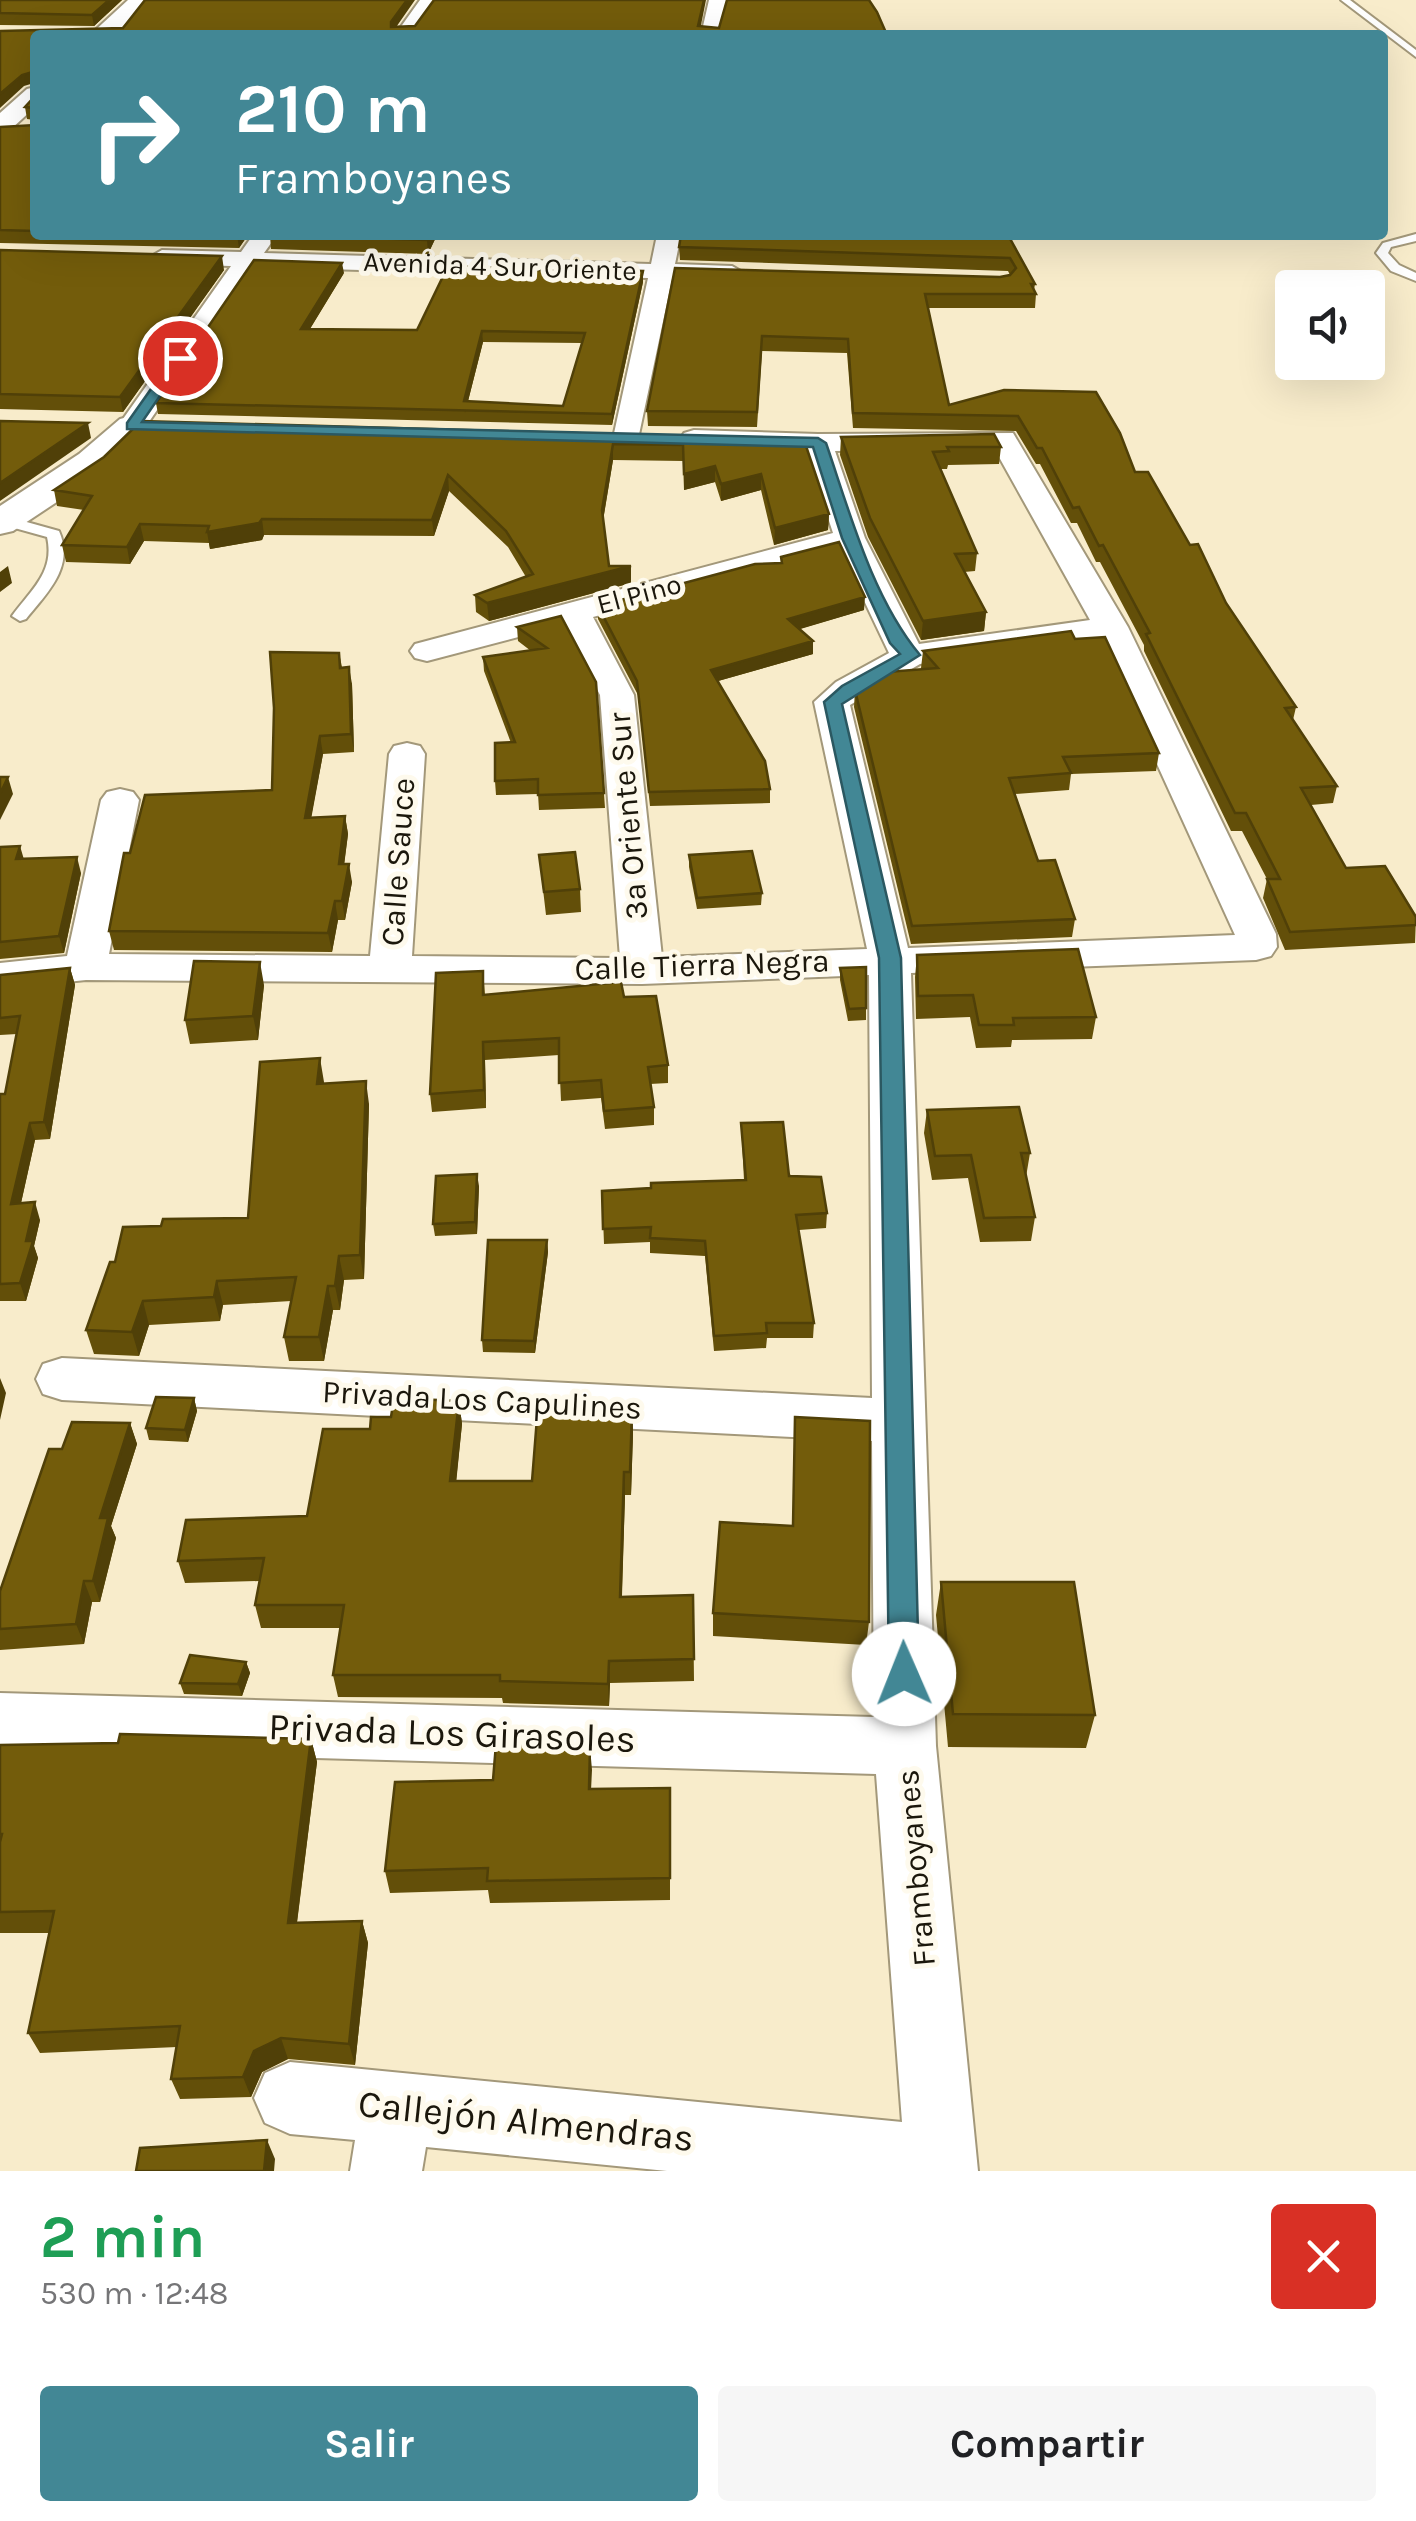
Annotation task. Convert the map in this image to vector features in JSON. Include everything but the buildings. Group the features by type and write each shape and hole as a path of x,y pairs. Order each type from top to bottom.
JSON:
{"street":[{"path":"107,30 140,0"},
{"path":"407,30 428,0"},
{"path":"711,30 718,0"},
{"path":"0,127 30,99"},
{"path":"0,127 30,130"},
{"path":"2,522 145,426 261,240"},
{"path":"668,240 636,438 818,443 850,538 898,643 911,655"},
{"name":"Avenida 4 Sur Oriente","path":"134,256 749,273"},
{"path":"75,424 145,426"},
{"name":"Calle Tierra Negra","path":"0,976 86,967 642,971 890,958 1256,947 1255,934 1110,628 1003,440 818,443"},
{"name":"El Pino","path":"427,651 850,538"},
{"name":"3a Oriente Sur","path":"573,612 617,695 642,971"},
{"name":"Framboyanes","path":"942,2167 905,1746 890,958 832,702 911,655 1110,628"},
{"name":"Calle Sauce","path":"390,970 406,754"},
{"path":"86,967 120,800"},
{"name":"Privada Los Capulines","path":"62,1379 901,1421"},
{"name":"Privada Los Girasoles","path":"0,1720 905,1746"},
{"name":"Callejón Almendras","path":"290,2098 391,2140 942,2167"}],"lane":[{"path":"1346,0 1385,30"},
{"path":"1388,32 1416,54"},
{"path":"1416,237 1388,245 1382,252 1394,268 1416,277"},
{"path":"2,522 54,534 59,550 60,564 20,616"}],"route":[{"path":"180,358 132,426 818,443 850,538 898,643 911,655 832,702 890,958 904,1674"}]}
